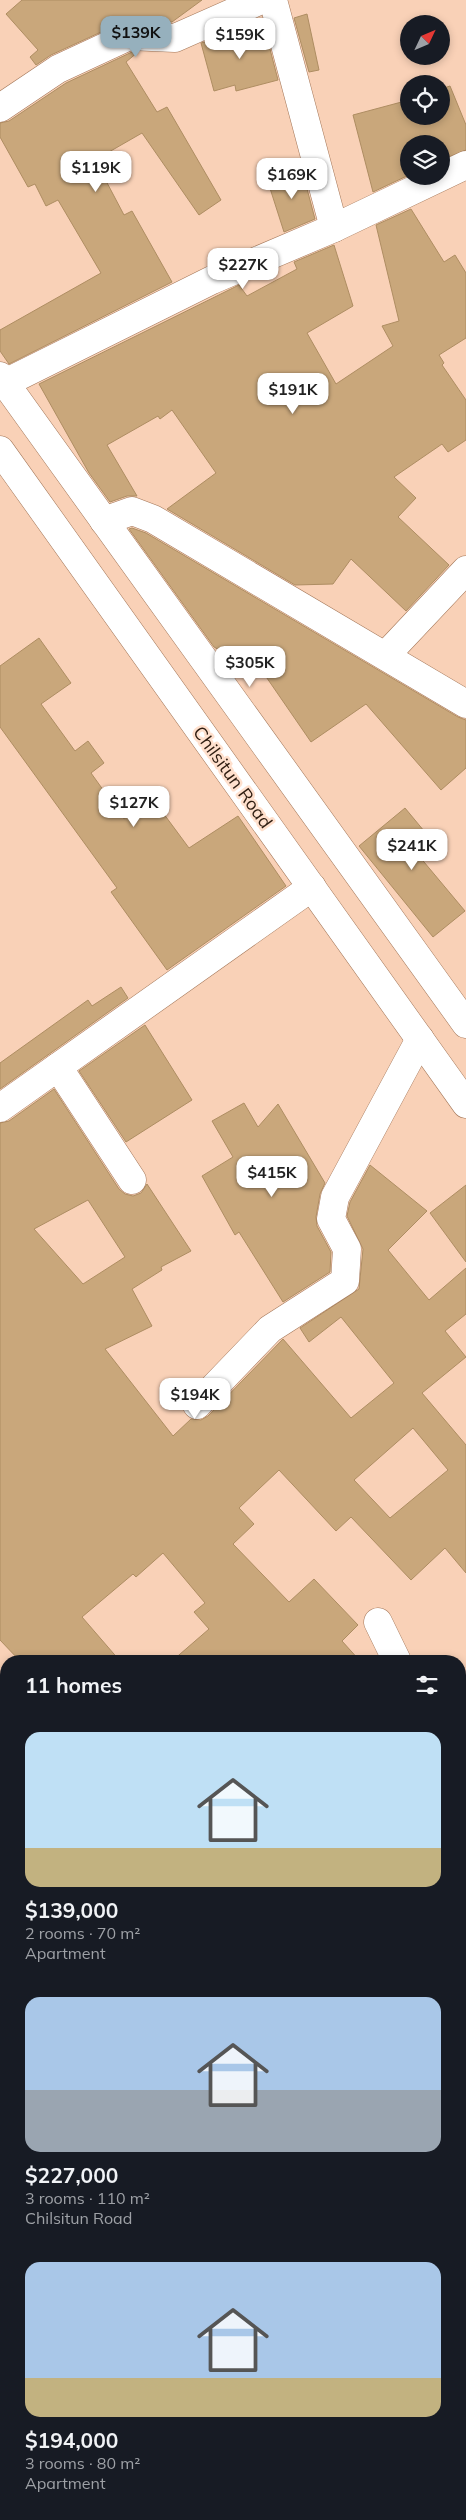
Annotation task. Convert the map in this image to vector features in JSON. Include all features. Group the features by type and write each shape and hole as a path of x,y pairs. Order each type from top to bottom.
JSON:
{"street":[{"path":"0,108 58,69 129,36 175,38 261,0"},
{"path":"273,0 334,228"},
{"path":"466,165 334,228 212,280 3,380 466,1024"},
{"name":"Chilsitun Road","path":"0,450 466,1104"},
{"path":"104,521 132,511 153,519 466,704"},
{"path":"386,655 466,570"},
{"path":"0,1108 312,887"},
{"path":"197,1404 270,1329 345,1281 347,1249 331,1219 335,1197 420,1039"},
{"path":"58,1067 132,1180"},
{"path":"378,1622 394,1655"}],"building":[{"path":"22,0 202,0 172,22 123,22 51,55 36,65 30,57 38,50 6,14"},
{"path":"307,14 319,70 309,72 294,18"},
{"path":"264,26 278,80 236,91 235,85 214,91 201,43"},
{"path":"132,52 138,52 126,62 157,112 167,107 221,200 199,215 142,133 95,160 124,215 132,211 172,282 9,364 0,351 0,330 101,273 58,200 46,206 35,184 28,187 0,137 0,123 9,121 66,83"},
{"path":"450,86 466,125 466,150 450,156 450,135 400,135 400,179 373,192 353,115 400,102 400,125 450,125"},
{"path":"302,170 315,219 284,232 268,182"},
{"path":"411,209 444,262 455,255 466,273 466,338 439,355 444,363 442,365 466,400 466,440 448,452 442,444 394,477 416,498 398,517 449,565 406,611 351,559 333,584 295,585 167,509 216,473 172,410 160,419 158,416 107,445 137,496 127,496 110,502 89,473 39,384 239,285 247,296 297,269 294,262 334,245 353,306 307,333 336,384 393,346 382,326 399,321 376,225"},
{"path":"132,528 146,533 466,720 466,768 441,790 366,704 311,742 249,652 239,661 214,647 129,529"},
{"path":"39,638 71,683 41,704 75,751 88,741 104,763 91,773 124,819 152,798 189,848 238,816 286,886 167,970 111,892 117,888 0,727 0,666"},
{"path":"405,808 434,843 419,856 465,911 433,937 359,846"},
{"path":"121,987 128,998 0,1089 0,1063 88,1000 92,1006"},
{"path":"145,1025 192,1100 126,1142 79,1071"},
{"path":"54,1089 119,1189 125,1194 133,1196 141,1193 147,1184 191,1251 161,1267 162,1270 132,1289 152,1326 105,1349 173,1436 191,1419 201,1420 208,1416 283,1339 351,1418 394,1383 341,1317 309,1342 300,1328 359,1289 363,1249 347,1216 350,1202 370,1165 427,1211 388,1250 429,1300 466,1268 466,1314 445,1331 466,1357 422,1393 466,1445 466,1573 445,1548 411,1580 351,1517 336,1531 279,1470 239,1508 254,1524 233,1544 289,1602 314,1579 358,1625 342,1641 355,1655 179,1655 209,1629 194,1612 205,1603 163,1553 136,1577 133,1574 82,1617 115,1655 14,1655 0,1640 0,1123 9,1121","holes":["88,1200 125,1257 83,1284 34,1229","413,1428 448,1470 390,1518 354,1480"]},
{"path":"244,1103 258,1127 278,1104 325,1183 320,1194 316,1217 317,1226 331,1252 330,1272 283,1302 239,1232 235,1235 202,1176 233,1157 212,1121"},
{"path":"466,1185 466,1262 430,1213"}]}
